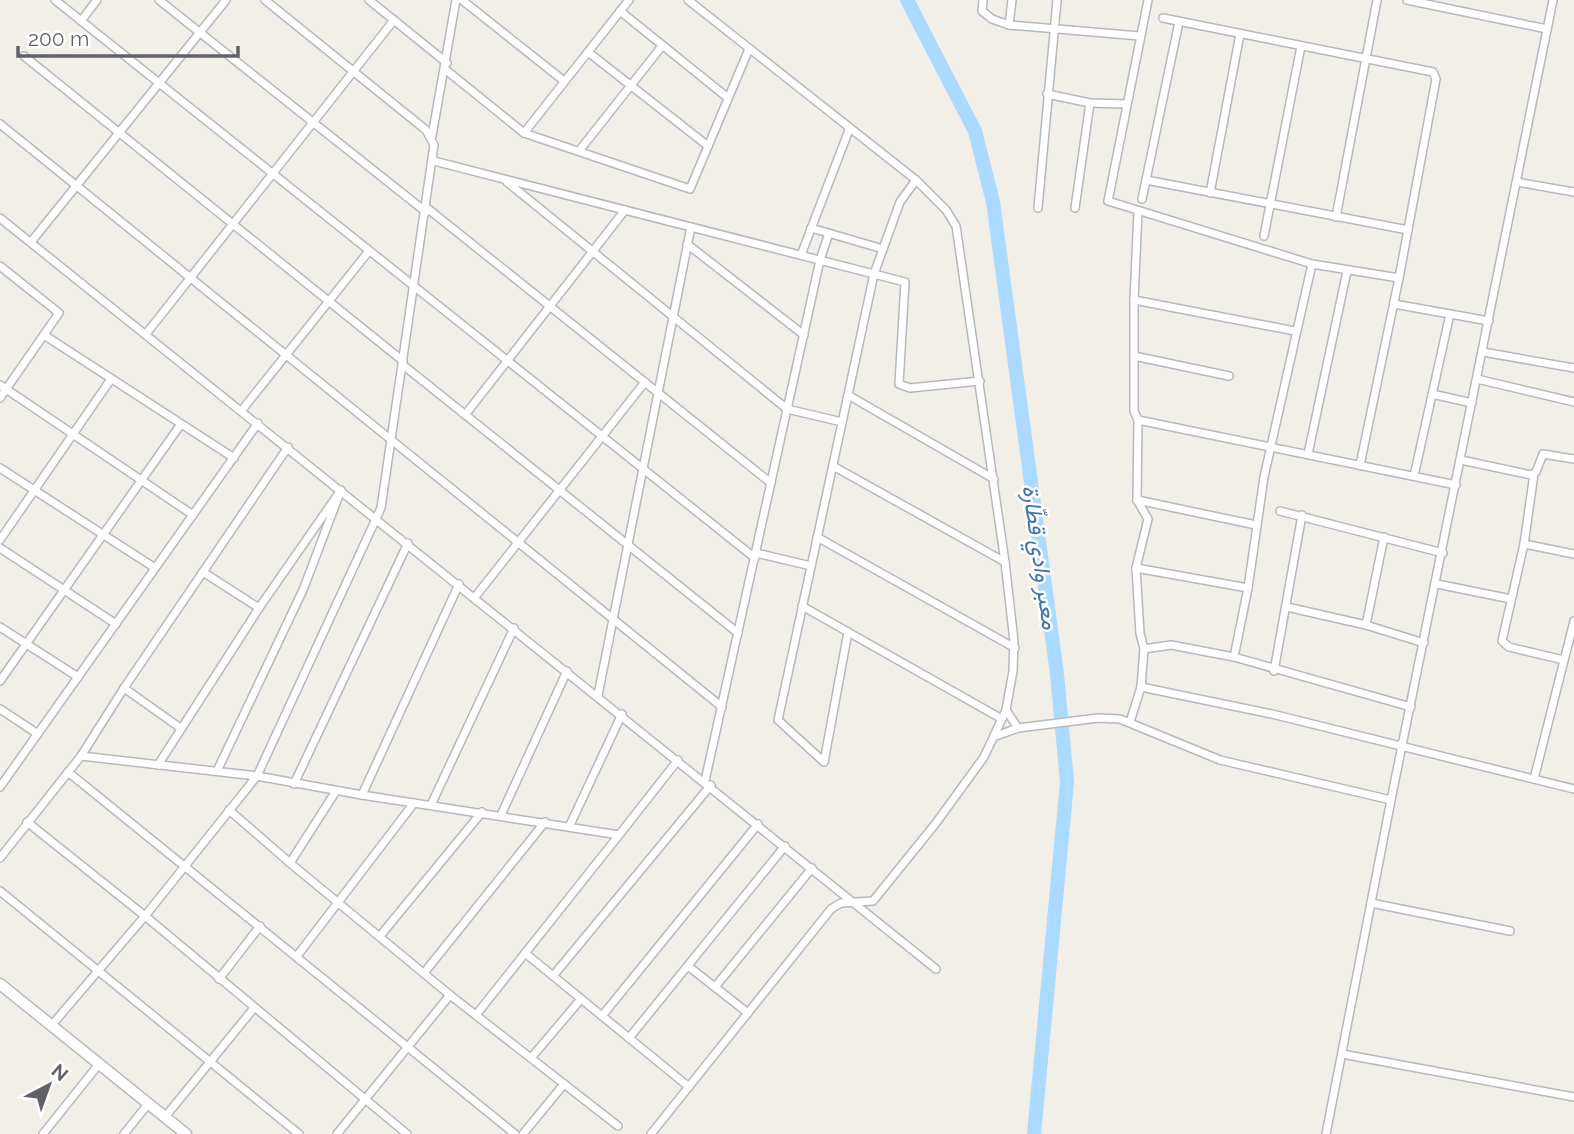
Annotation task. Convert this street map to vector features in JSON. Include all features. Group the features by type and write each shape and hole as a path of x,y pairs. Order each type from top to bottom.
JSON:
{"street":[{"path":"55,0 602,436 756,555 811,566"},
{"path":"80,21 97,0"},
{"path":"159,0 313,124 549,305 771,483"},
{"path":"31,242 226,0"},
{"path":"264,0 432,136"},
{"path":"369,0 524,133 690,189 749,49"},
{"path":"51,1026 145,916 257,776 381,508 433,161 432,136 447,67 456,0"},
{"path":"462,0 564,81"},
{"path":"524,133 629,0"},
{"path":"651,1134 831,909 841,903 855,904 876,898 944,813 996,737 1006,710 1014,648 994,479 959,235 946,209 916,180 849,130 688,0"},
{"path":"984,0 982,11 992,19 1009,24 1140,36"},
{"path":"1009,24 1012,0"},
{"path":"1038,208 1057,0"},
{"path":"1147,0 1107,198 1111,203 1312,264 1399,278"},
{"path":"1336,216 1377,0"},
{"path":"1407,0 1547,29"},
{"path":"1326,1134 1553,0"},
{"path":"620,11 728,98"},
{"path":"1163,18 1433,72 1436,79 1395,304 1360,465"},
{"path":"146,334 394,20"},
{"path":"1142,199 1179,22"},
{"path":"1210,193 1240,34"},
{"path":"579,152 662,46"},
{"path":"1264,236 1301,46"},
{"path":"587,52 708,146"},
{"path":"24,56 738,633"},
{"path":"1047,94 1090,103 1126,104"},
{"path":"1075,208 1090,103"},
{"path":"0,124 722,707"},
{"path":"800,255 849,130"},
{"path":"433,161 905,282 899,384 910,388 980,381"},
{"path":"503,179 787,409 842,422"},
{"path":"848,632 824,762 778,720 874,274 900,202 916,180"},
{"path":"1146,180 1408,230"},
{"path":"1517,182 1574,192"},
{"path":"465,415 625,210"},
{"path":"1130,722 1141,687 1144,649 1140,633 1136,568 1148,519 1137,500 1138,419 1133,411 1133,300 1138,211"},
{"path":"0,218 708,783 936,969"},
{"path":"598,695 691,227"},
{"path":"811,228 883,248"},
{"path":"553,976 708,783 787,409 820,260 829,233"},
{"path":"687,244 804,335"},
{"path":"242,410 369,251"},
{"path":"1234,657 1248,588 1270,446 1312,264"},
{"path":"0,266 59,313 3,387 0,398"},
{"path":"1308,454 1347,271"},
{"path":"1133,300 1295,331"},
{"path":"1395,304 1489,321"},
{"path":"1414,476 1450,314"},
{"path":"44,335 233,458"},
{"path":"1483,352 1574,368"},
{"path":"1133,356 1229,376"},
{"path":"0,540 111,379"},
{"path":"1477,379 1574,402"},
{"path":"475,597 645,382"},
{"path":"3,387 193,515"},
{"path":"1432,394 1472,403"},
{"path":"848,395 994,479"},
{"path":"1138,419 1456,485"},
{"path":"0,787 258,423"},
{"path":"0,681 181,424"},
{"path":"0,858 81,756 124,688 288,447"},
{"path":"1564,660 1504,645 1502,641 1524,544 1534,474 1543,454 1574,459"},
{"path":"1461,460 1534,474"},
{"path":"833,466 1005,562"},
{"path":"0,468 155,569"},
{"path":"158,765 179,727 341,489"},
{"path":"217,771 303,590 341,489"},
{"path":"1137,500 1256,525"},
{"path":"1280,510 1443,553"},
{"path":"1274,671 1303,515"},
{"path":"817,537 1014,648"},
{"path":"1366,625 1384,537"},
{"path":"294,784 408,543"},
{"path":"1524,544 1574,554"},
{"path":"0,548 116,624"},
{"path":"1136,568 1248,588"},
{"path":"203,572 259,608"},
{"path":"362,795 459,584"},
{"path":"1437,584 1511,599"},
{"path":"802,606 1002,719"},
{"path":"1287,607 1366,625 1424,643"},
{"path":"1534,779 1574,621"},
{"path":"0,627 78,677"},
{"path":"431,805 514,628"},
{"path":"1144,649 1171,645 1234,657 1274,671 1411,707"},
{"path":"501,815 567,671"},
{"path":"1141,687 1272,714 1574,789"},
{"path":"124,688 179,727"},
{"path":"0,709 38,734"},
{"path":"1006,710 1018,727"},
{"path":"570,825 622,714"},
{"path":"996,737 1018,727 1077,720 1098,718 1130,722 1220,760 1391,800"},
{"path":"81,756 257,776 336,791 570,825 618,835"},
{"path":"476,1015 678,760"},
{"path":"68,772 515,1134"},
{"path":"290,863 336,791"},
{"path":"297,956 414,803"},
{"path":"229,810 450,995 618,1126"},
{"path":"380,936 482,812"},
{"path":"27,822 145,916 407,1134"},
{"path":"424,973 545,822"},
{"path":"603,1016 758,824"},
{"path":"629,1038 785,846"},
{"path":"715,987 812,868"},
{"path":"0,891 299,1134"},
{"path":"1371,903 1510,931"},
{"path":"219,979 260,926"},
{"path":"525,953 689,1087"},
{"path":"688,966 748,1013"},
{"path":"0,985 186,1134"},
{"path":"337,1134 450,995"},
{"path":"531,1058 581,999"},
{"path":"165,1117 254,1008"},
{"path":"1342,1054 1574,1097"},
{"path":"43,1134 99,1064"},
{"path":"523,1134 564,1084"},
{"path":"124,1134 148,1104"}],"waterway":[{"name":"معبر وادي قطّارة","path":"907,0 975,131 993,202 1057,674 1067,782 1034,1134"}]}
